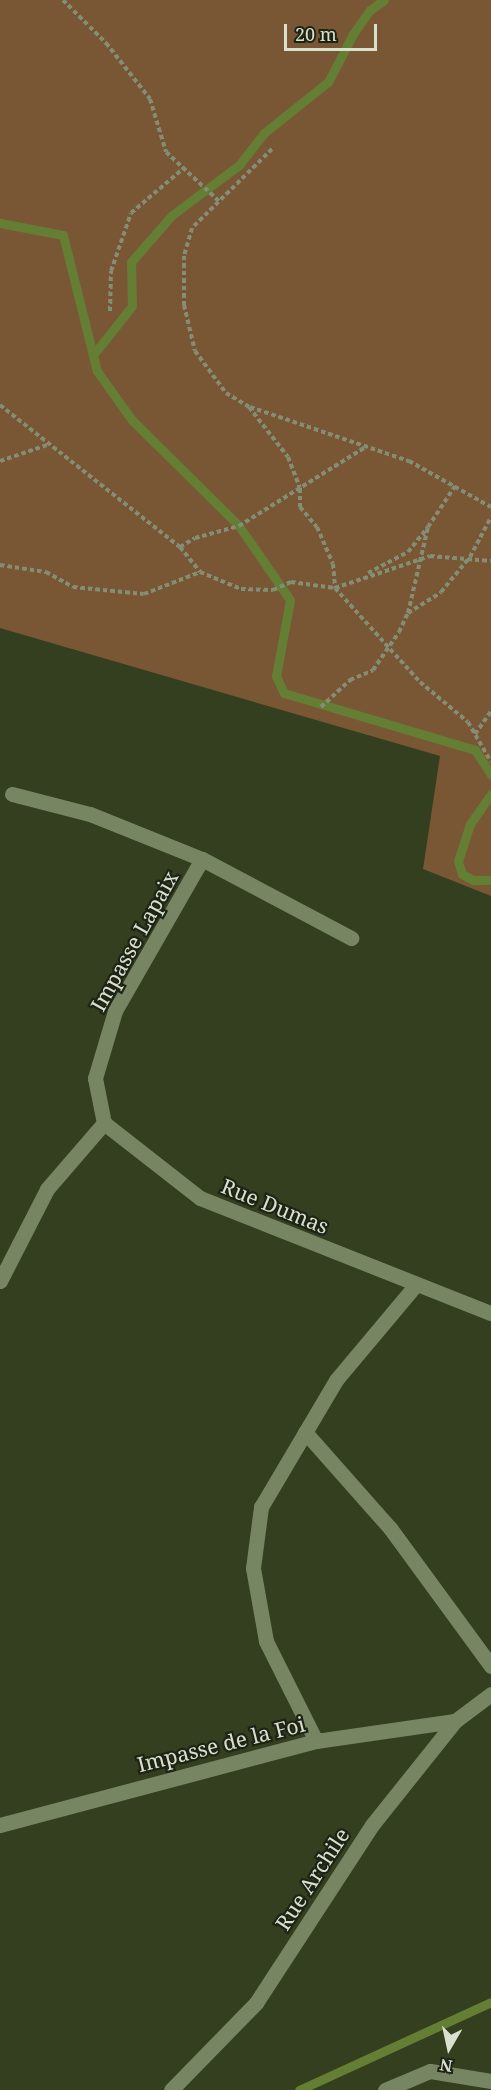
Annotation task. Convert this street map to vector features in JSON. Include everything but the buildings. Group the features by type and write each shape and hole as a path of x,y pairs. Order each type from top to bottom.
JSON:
{"street":[{"path":"12,794 90,814 202,860 351,938"},
{"name":"Impasse Lapaix","path":"104,1123 95,1078 115,1011 202,860"},
{"path":"0,1281 47,1189 104,1123"},
{"name":"Rue Dumas","path":"104,1123 200,1198 415,1286 491,1313"},
{"path":"316,1741 266,1641 253,1568 261,1507 336,1380 415,1286"},
{"path":"305,1432 390,1528 491,1666"},
{"name":"Rue Archile","path":"171,2090 256,2003 372,1825 455,1721 491,1694"},
{"name":"Impasse de la Foi","path":"0,1825 316,1741 455,1721"},
{"path":"385,2090 430,2071 491,2081"}],"path":[{"path":"63,0 106,43 150,99 166,152 185,167 219,201"},
{"path":"272,148 192,228 184,256 184,305 195,351 226,393 249,407 409,461 491,507"},
{"path":"110,311 111,271 131,213 185,167"},
{"path":"0,405 47,445 180,547 200,572 241,589 273,590 291,582 335,588 363,576 408,552 429,526 455,486"},
{"path":"249,407 288,457 300,489 300,507 317,526 333,564 335,588 420,682 468,722 491,762"},
{"path":"0,461 47,445"},
{"path":"180,547 195,538 239,526 270,509 281,496 300,489 368,446"},
{"path":"408,613 441,592 470,557 491,517"},
{"path":"321,707 350,680 373,670 408,613 429,526"},
{"path":"363,576 422,558 470,557 491,561"},
{"path":"0,565 46,572 73,587 144,594 200,572"},
{"path":"475,734 491,711"}],"shaded area":[{"path":"0,0 491,0 491,896 423,869 440,756 0,628"}],"waterway":[{"path":"93,355 132,306 131,262 172,215 239,165 264,133 328,82 353,34 370,10 384,0"},
{"path":"0,223 63,235 97,371 132,420 239,526 290,600 276,676 284,693 475,750 491,775"},
{"path":"491,794 470,824 458,861 462,874 473,880 491,880"},
{"path":"299,2090 491,2002"}]}
